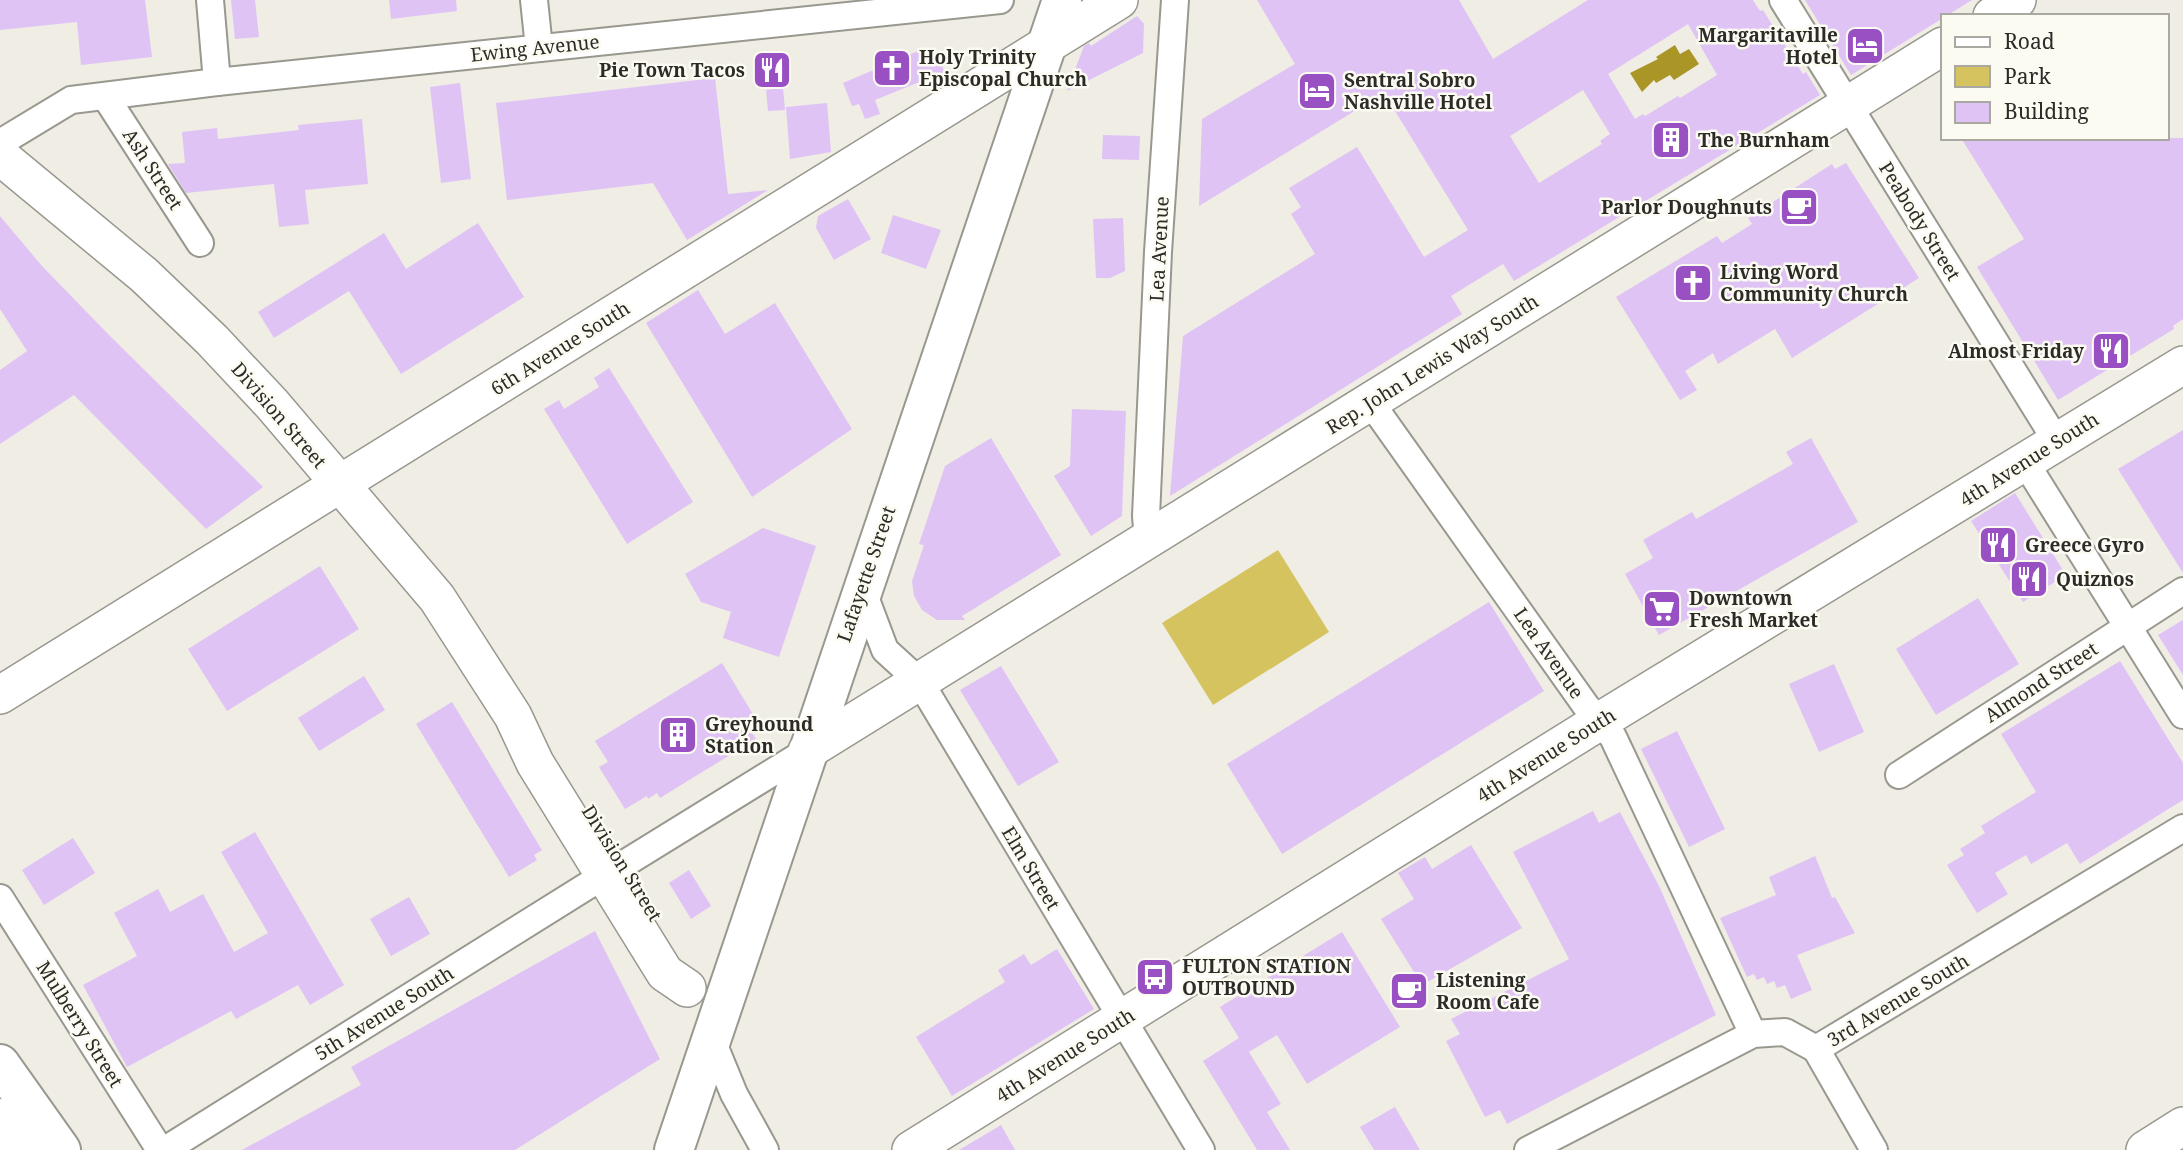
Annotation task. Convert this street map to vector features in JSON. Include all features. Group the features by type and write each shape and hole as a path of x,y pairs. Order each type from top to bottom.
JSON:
{"main road":[{"name":"Lafayette Street","path":"674,1150 1062,0"},
{"path":"0,1065 61,1150"},
{"path":"0,1118 19,1150"}],"street":[{"path":"210,0 217,82"},
{"path":"534,0 539,48"},
{"name":"Ewing Avenue","path":"0,143 71,100 217,82 1000,0"},
{"name":"6th Avenue South","path":"0,695 1119,0"},
{"name":"Lea Avenue","path":"1148,540 1146,516 1158,252 1175,0"},
{"name":"Peabody Street","path":"1783,0 2057,442"},
{"path":"1995,14 2017,0"},
{"name":"Rep. John Lewis Way South","path":"920,682 1941,47"},
{"name":"Ash Street","path":"105,96 200,243"},
{"name":"Division Street","path":"0,156 179,307 272,404 444,608 513,716 535,763 614,870 664,973 687,988 711,1038"},
{"name":"4th Avenue South","path":"911,1150 1600,721 2183,365"},
{"name":"Lea Avenue","path":"1371,403 1586,706 1612,737 1753,1034"},
{"path":"2025,462 2183,715"},
{"name":"Elm Street","path":"862,589 885,650 920,682 1201,1150"},
{"name":"Almond Street","path":"1899,775 2183,591"},
{"name":"5th Avenue South","path":"162,1150 920,682"},
{"name":"3rd Avenue South","path":"1528,1150 1753,1034 1785,1032 1815,1049 2183,828"},
{"name":"Mulberry Street","path":"0,898 162,1150"},
{"path":"711,1038 734,1094 765,1150"},
{"path":"1815,1049 1874,1150"},
{"path":"2145,1150 2183,1126"}],"green space":[{"path":"1278,550 1329,632 1213,705 1162,623"}],"shaded area":[{"path":"1675,45 1680,54 1689,49 1699,64 1674,80 1670,75 1656,83 1654,80 1642,92 1630,73 1658,59 1656,57"}],"building":[{"path":"0,0 145,0 152,57 81,65 77,22 0,30"},
{"path":"231,0 255,0 259,37 235,39"},
{"path":"389,0 456,0 457,11 391,19"},
{"path":"1257,0 1459,0 1493,59 1588,0 1753,0 1760,11 1763,10 1803,74 1806,72 1820,95 1514,281 1503,264 1451,296 1462,314 1170,496 1183,336 1315,254 1291,214 1301,207 1289,188 1357,147 1424,257 1468,230 1384,93 1199,206 1202,119 1295,64","holes":["1688,24 1717,75 1680,98 1678,96 1635,119 1608,74","1583,90 1610,134 1600,141 1602,144 1539,183 1510,136"]},
{"name":"Margaritaville Hotel","path":"1805,0 1972,0 1949,14 1941,14 1941,19 1851,75"},
{"path":"1137,16 1144,24 1143,53 1067,91 1084,46 1089,43 1091,46"},
{"path":"918,51 921,58 938,52 944,72 875,100 880,114 865,119 859,104 852,106 843,83"},
{"path":"715,78 728,194 768,190 687,240 653,183 507,200 496,103"},
{"path":"460,83 471,179 441,183 430,87"},
{"path":"783,88 785,110 768,111 766,90"},
{"path":"827,103 831,152 790,159 786,107"},
{"path":"362,119 368,184 305,190 309,224 279,227 274,184 186,193 168,164 185,163 182,132 217,128 218,139 299,130 298,125"},
{"path":"1103,135 1140,136 1139,160 1102,159"},
{"path":"2183,138 2183,319 2173,326 2174,329 2058,400 1977,267 2024,239 1962,140"},
{"path":"1846,163 1919,278 1792,358 1775,329 1718,364 1713,353 1685,371 1697,390 1680,400 1616,297 1717,236 1722,243 1752,224 1748,218 1832,164 1835,169"},
{"path":"848,199 871,239 834,260 816,228 818,216"},
{"path":"893,215 941,230 926,269 881,253"},
{"path":"0,216 42,266 263,487 206,529 74,395 0,444 0,370 27,351 0,309"},
{"path":"1123,218 1125,271 1110,278 1096,278 1093,219"},
{"path":"478,223 524,297 401,374 349,291 274,338 258,312 384,233 406,269"},
{"path":"698,290 725,334 775,303 852,429 752,497 646,323"},
{"path":"609,368 693,502 627,544 544,409 559,400 564,409 599,387 594,378"},
{"path":"1072,409 1126,411 1122,516 1091,536 1054,476 1070,466"},
{"path":"2183,430 2183,573 2118,469"},
{"path":"991,438 1061,555 962,616 965,620 937,620 922,610 914,596 912,581 924,545 919,544 945,466"},
{"path":"1811,438 1858,522 1659,635 1625,574 1653,558 1643,540 1692,512 1696,519 1793,464 1786,452"},
{"path":"2015,493 2066,575 2023,602 1971,521"},
{"path":"763,528 816,546 779,657 723,638 731,612 701,602 685,574"},
{"path":"320,566 359,629 227,711 188,649"},
{"path":"1978,598 2019,664 1936,715 1896,649"},
{"path":"1489,602 1544,691 1282,854 1227,764"},
{"path":"2183,620 2183,675 2158,635"},
{"path":"2120,661 2183,763 2183,800 2080,864 2067,843 2031,864 2026,855 1995,873 2008,894 1977,913 1947,865 1964,855 1960,849 1985,833 1981,826 2036,792 2001,734"},
{"name":"Greyhound Station","path":"722,663 760,726 751,731 756,739 660,798 657,793 648,799 647,796 625,809 599,767 608,762 595,741"},
{"path":"1834,664 1864,732 1819,752 1789,684"},
{"path":"1001,666 1059,762 1018,786 960,690"},
{"path":"364,676 385,710 319,751 298,718"},
{"path":"452,702 542,850 534,855 537,860 509,877 416,724"},
{"path":"1677,731 1725,829 1689,847 1641,749"},
{"path":"1593,811 1599,823 1620,812 1659,886 1716,1015 1507,1124 1500,1110 1485,1117 1446,1041 1460,1034 1451,1019 1569,959 1513,852"},
{"path":"255,832 344,985 310,1005 298,985 236,1019 231,1011 127,1067 83,985 137,956 114,913 158,889 170,912 203,894 234,952 268,933 221,852"},
{"path":"73,838 95,873 44,905 22,870"},
{"path":"1471,845 1522,928 1422,985 1381,919 1414,899 1398,873 1425,857 1432,869"},
{"path":"1815,856 1832,898 1835,897 1855,933 1797,955 1812,990 1791,999 1785,985 1777,988 1774,981 1767,984 1764,977 1757,980 1754,974 1747,977 1720,918 1776,895 1769,877"},
{"path":"689,870 711,906 691,919 669,883"},
{"path":"409,897 430,934 391,956 370,919"},
{"path":"595,931 660,1059 515,1150 242,1150 361,1085 351,1067"},
{"path":"1342,932 1400,1027 1307,1084 1277,1035 1249,1052 1281,1104 1267,1112 1290,1150 1257,1150 1203,1061 1239,1038 1220,1007"},
{"path":"1057,949 1094,1009 952,1096 916,1037 1005,982 998,970 1024,954 1031,965"},
{"path":"1395,1107 1420,1150 1374,1150 1360,1127"},
{"path":"1001,1125 1015,1150 959,1150"}],"place":[{"name":"Margaritaville Hotel","path":"1865,46"},
{"name":"Holy Trinity Episcopal Church","path":"892,68"},
{"name":"Pie Town Tacos","path":"772,70"},
{"name":"Sentral Sobro Nashville Hotel","path":"1317,91"},
{"name":"The Burnham","path":"1671,140"},
{"name":"Parlor Doughnuts","path":"1799,207"},
{"name":"Living Word Community Church","path":"1693,283"},
{"name":"Almost Friday","path":"2111,351"},
{"name":"Greece Gyro","path":"1998,545"},
{"name":"Quiznos","path":"2029,579"},
{"name":"Downtown Fresh Market","path":"1662,609"},
{"name":"Greyhound Station","path":"678,735"},
{"name":"FULTON STATION OUTBOUND","path":"1155,977"},
{"name":"Listening Room Cafe","path":"1409,991"}]}
